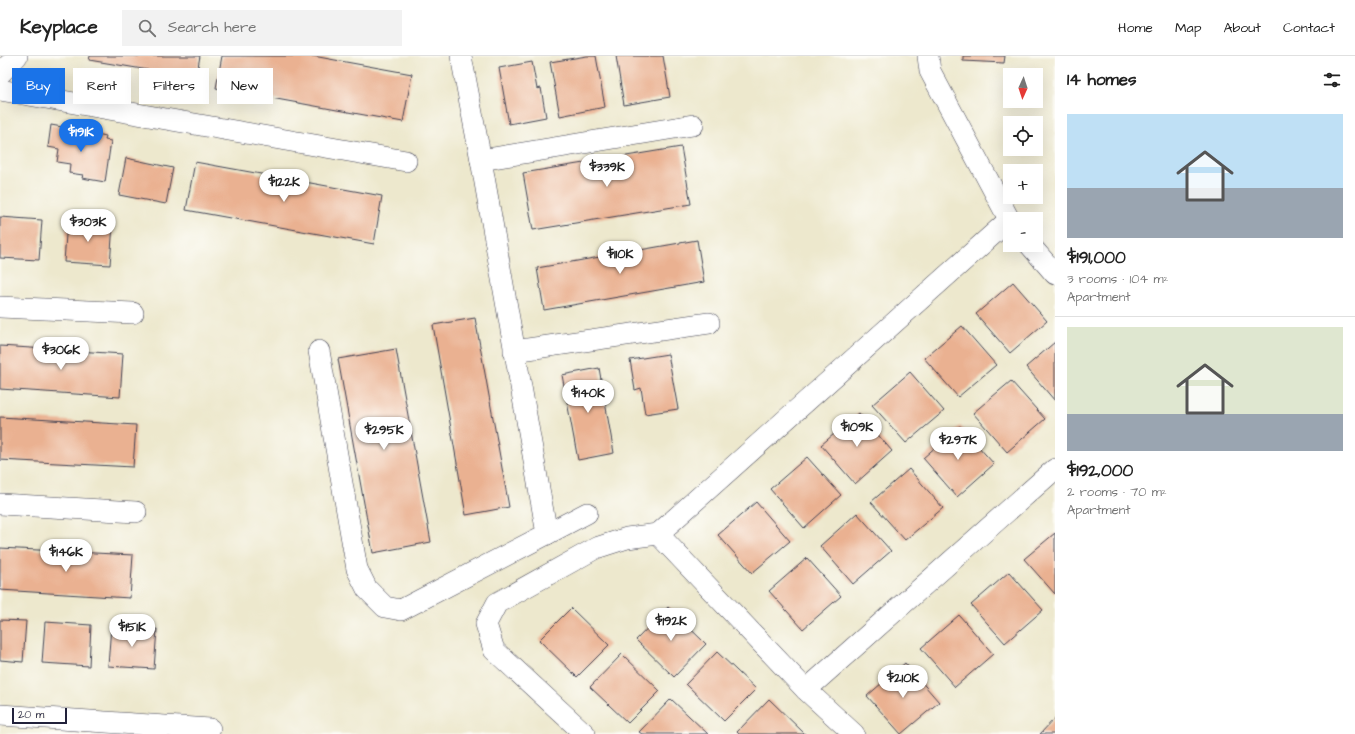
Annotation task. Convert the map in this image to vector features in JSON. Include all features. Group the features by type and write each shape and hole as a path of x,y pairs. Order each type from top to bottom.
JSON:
{"street":[{"path":"0,74 17,56"},
{"path":"461,56 481,160 547,534"},
{"path":"928,56 930,71 1005,212"},
{"path":"0,90 406,161"},
{"path":"481,160 693,125"},
{"path":"585,734 494,650 486,624 497,603 596,548 627,538 658,534 1003,227"},
{"path":"1036,252 1055,274"},
{"path":"0,307 133,313"},
{"path":"514,351 709,323"},
{"path":"319,351 357,569 367,589 385,607 401,610 587,513"},
{"path":"806,690 1055,469"},
{"path":"0,504 136,512"},
{"path":"658,534 806,690 854,734"},
{"path":"0,715 210,729"}],"building":[{"path":"90,56 200,56 198,68 139,68 89,60"},
{"path":"222,56 313,56 412,74 403,122 273,98 273,68 220,68"},
{"path":"596,56 605,107 560,116 550,62"},
{"path":"616,56 663,56 670,97 624,105"},
{"path":"963,56 1005,56 1004,63 963,61"},
{"path":"532,62 537,89 541,88 546,117 509,124 499,68"},
{"path":"51,125 79,130 79,136 96,139 97,134 106,136 105,140 111,141 105,182 82,178 83,175 69,173 70,164 57,162 59,149 48,147"},
{"path":"681,147 691,204 533,230 523,173"},
{"path":"126,158 173,168 166,204 119,195"},
{"path":"195,162 382,196 374,244 186,210"},
{"path":"0,217 42,220 39,260 0,258"},
{"path":"67,221 113,224 110,265 64,262"},
{"path":"697,240 704,282 544,310 537,268"},
{"path":"1013,282 1047,321 1010,353 976,314"},
{"path":"475,318 509,507 466,515 433,325"},
{"path":"962,326 996,365 958,397 924,358"},
{"path":"1055,342 1055,401 1026,367"},
{"path":"0,346 123,354 120,397 0,389"},
{"path":"396,349 431,542 373,553 338,359"},
{"path":"668,354 678,409 645,414 641,388 635,390 630,360"},
{"path":"599,368 614,453 578,460 562,375"},
{"path":"910,372 944,411 906,443 872,405"},
{"path":"1011,381 1045,419 1007,452 973,413"},
{"path":"859,413 892,451 855,484 821,445"},
{"path":"0,417 136,425 133,467 0,460"},
{"path":"960,426 994,464 957,497 923,458"},
{"path":"807,457 841,495 804,528 770,489"},
{"path":"909,469 943,508 905,540 871,502"},
{"path":"756,502 790,541 752,573 718,535"},
{"path":"857,513 891,551 853,584 820,546"},
{"path":"1055,533 1055,594 1024,559"},
{"path":"0,548 133,555 130,598 0,590"},
{"path":"807,558 841,596 803,629 769,591"},
{"path":"1009,572 1043,610 1005,643 971,605"},
{"path":"668,607 706,644 674,677 636,640"},
{"path":"571,608 609,645 577,677 539,640"},
{"path":"959,615 993,654 955,687 921,648"},
{"path":"0,620 26,621 23,662 0,660"},
{"path":"45,622 91,625 89,666 42,663"},
{"path":"111,626 157,629 154,669 108,666"},
{"path":"717,652 756,689 724,721 686,684"},
{"path":"622,654 660,691 628,723 590,687"},
{"path":"905,663 939,702 901,734 867,696"},
{"path":"671,699 708,734 642,734 639,732"},
{"path":"769,699 805,734 739,734 737,732"},
{"path":"1055,718 1055,734 1040,734"}]}
